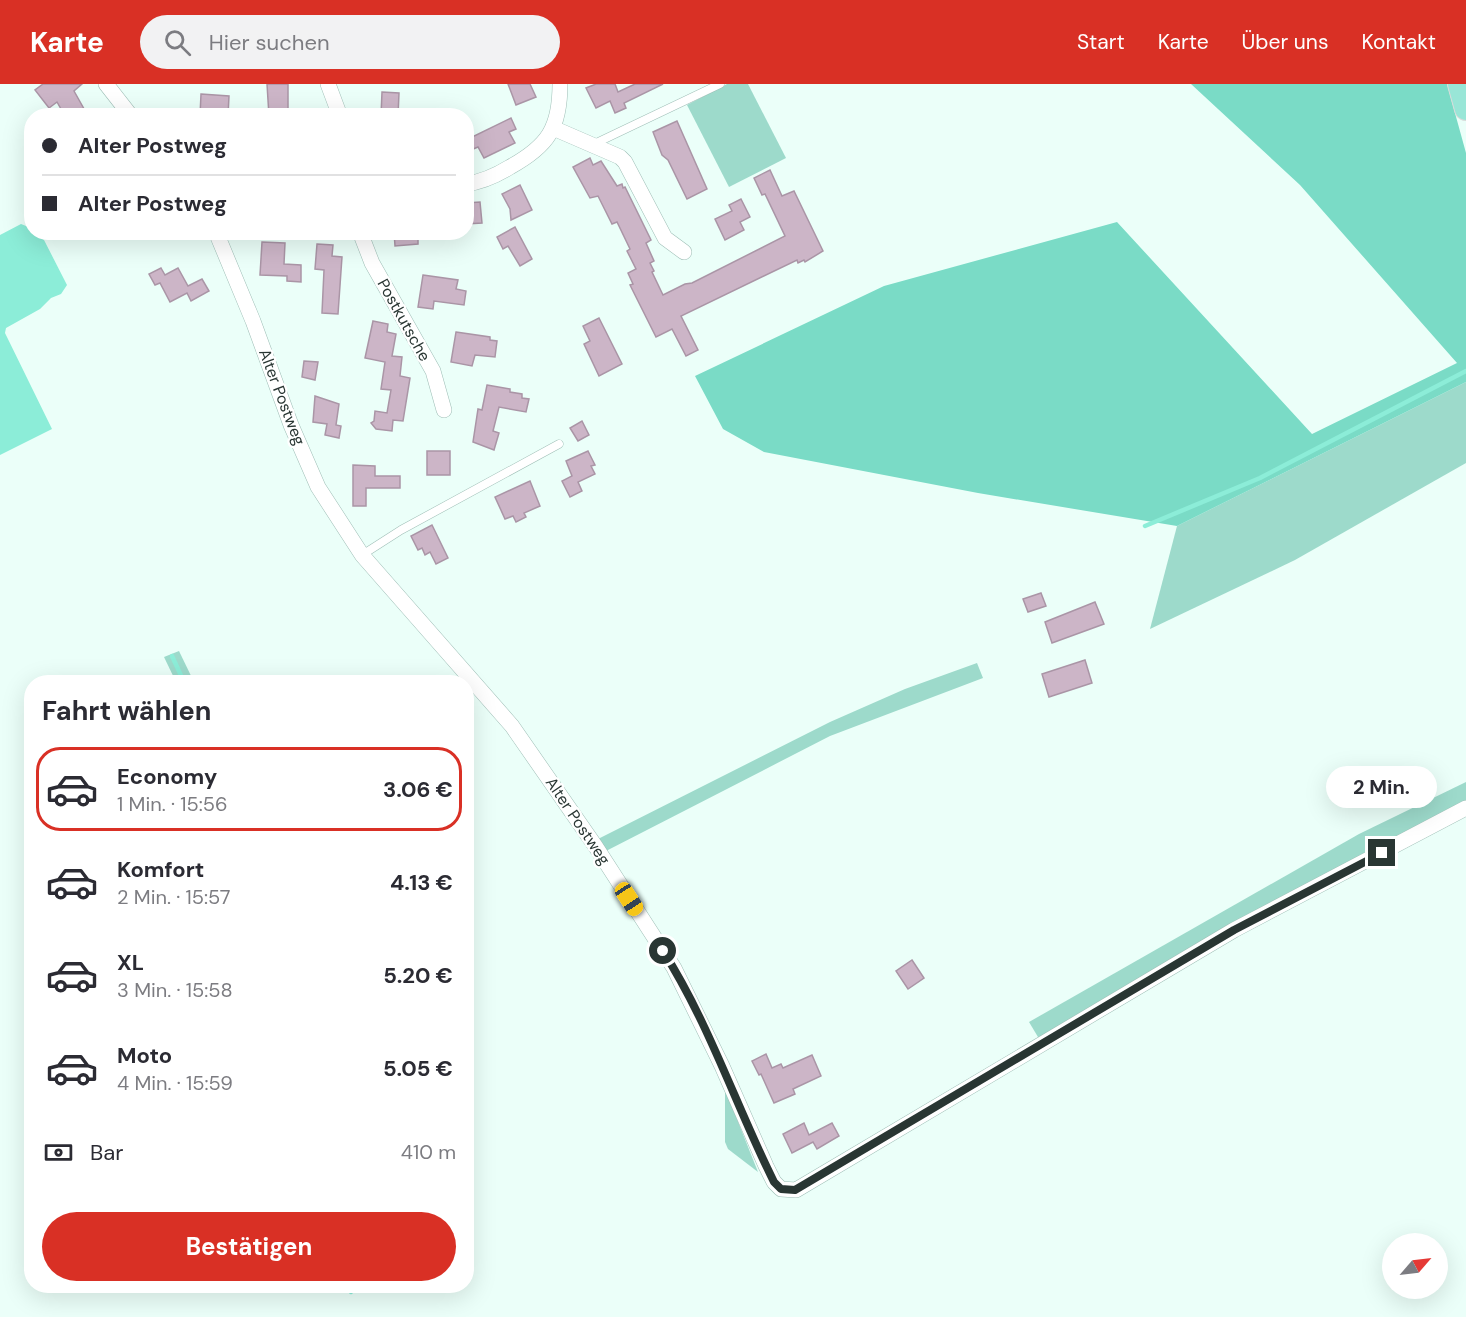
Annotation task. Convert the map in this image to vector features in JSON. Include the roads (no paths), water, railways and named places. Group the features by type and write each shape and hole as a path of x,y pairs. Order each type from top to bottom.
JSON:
{"main road":[{"path":"1459,84 1466,109"}],"street":[{"path":"106,84 125,108"},
{"path":"328,84 337,108"},
{"path":"474,183 496,174 533,154 548,139 560,99 560,84"},
{"path":"553,128 620,157 625,162 664,238 684,252"},
{"name":"Alter Postweg","path":"219,240 253,321 291,425 318,487 362,555 467,675"},
{"name":"Postkutsche","path":"363,240 372,263 433,372 444,410"},
{"name":"Alter Postweg","path":"474,683 512,726 596,847 674,968 722,1066 766,1166 774,1182 781,1189 795,1190 1234,930 1466,808"}],"lane":[{"path":"593,145 720,84"},
{"path":"362,555 401,530 559,444"}],"waterway":[{"path":"1145,526 1260,478 1466,371"},
{"path":"172,656 181,675"}]}
